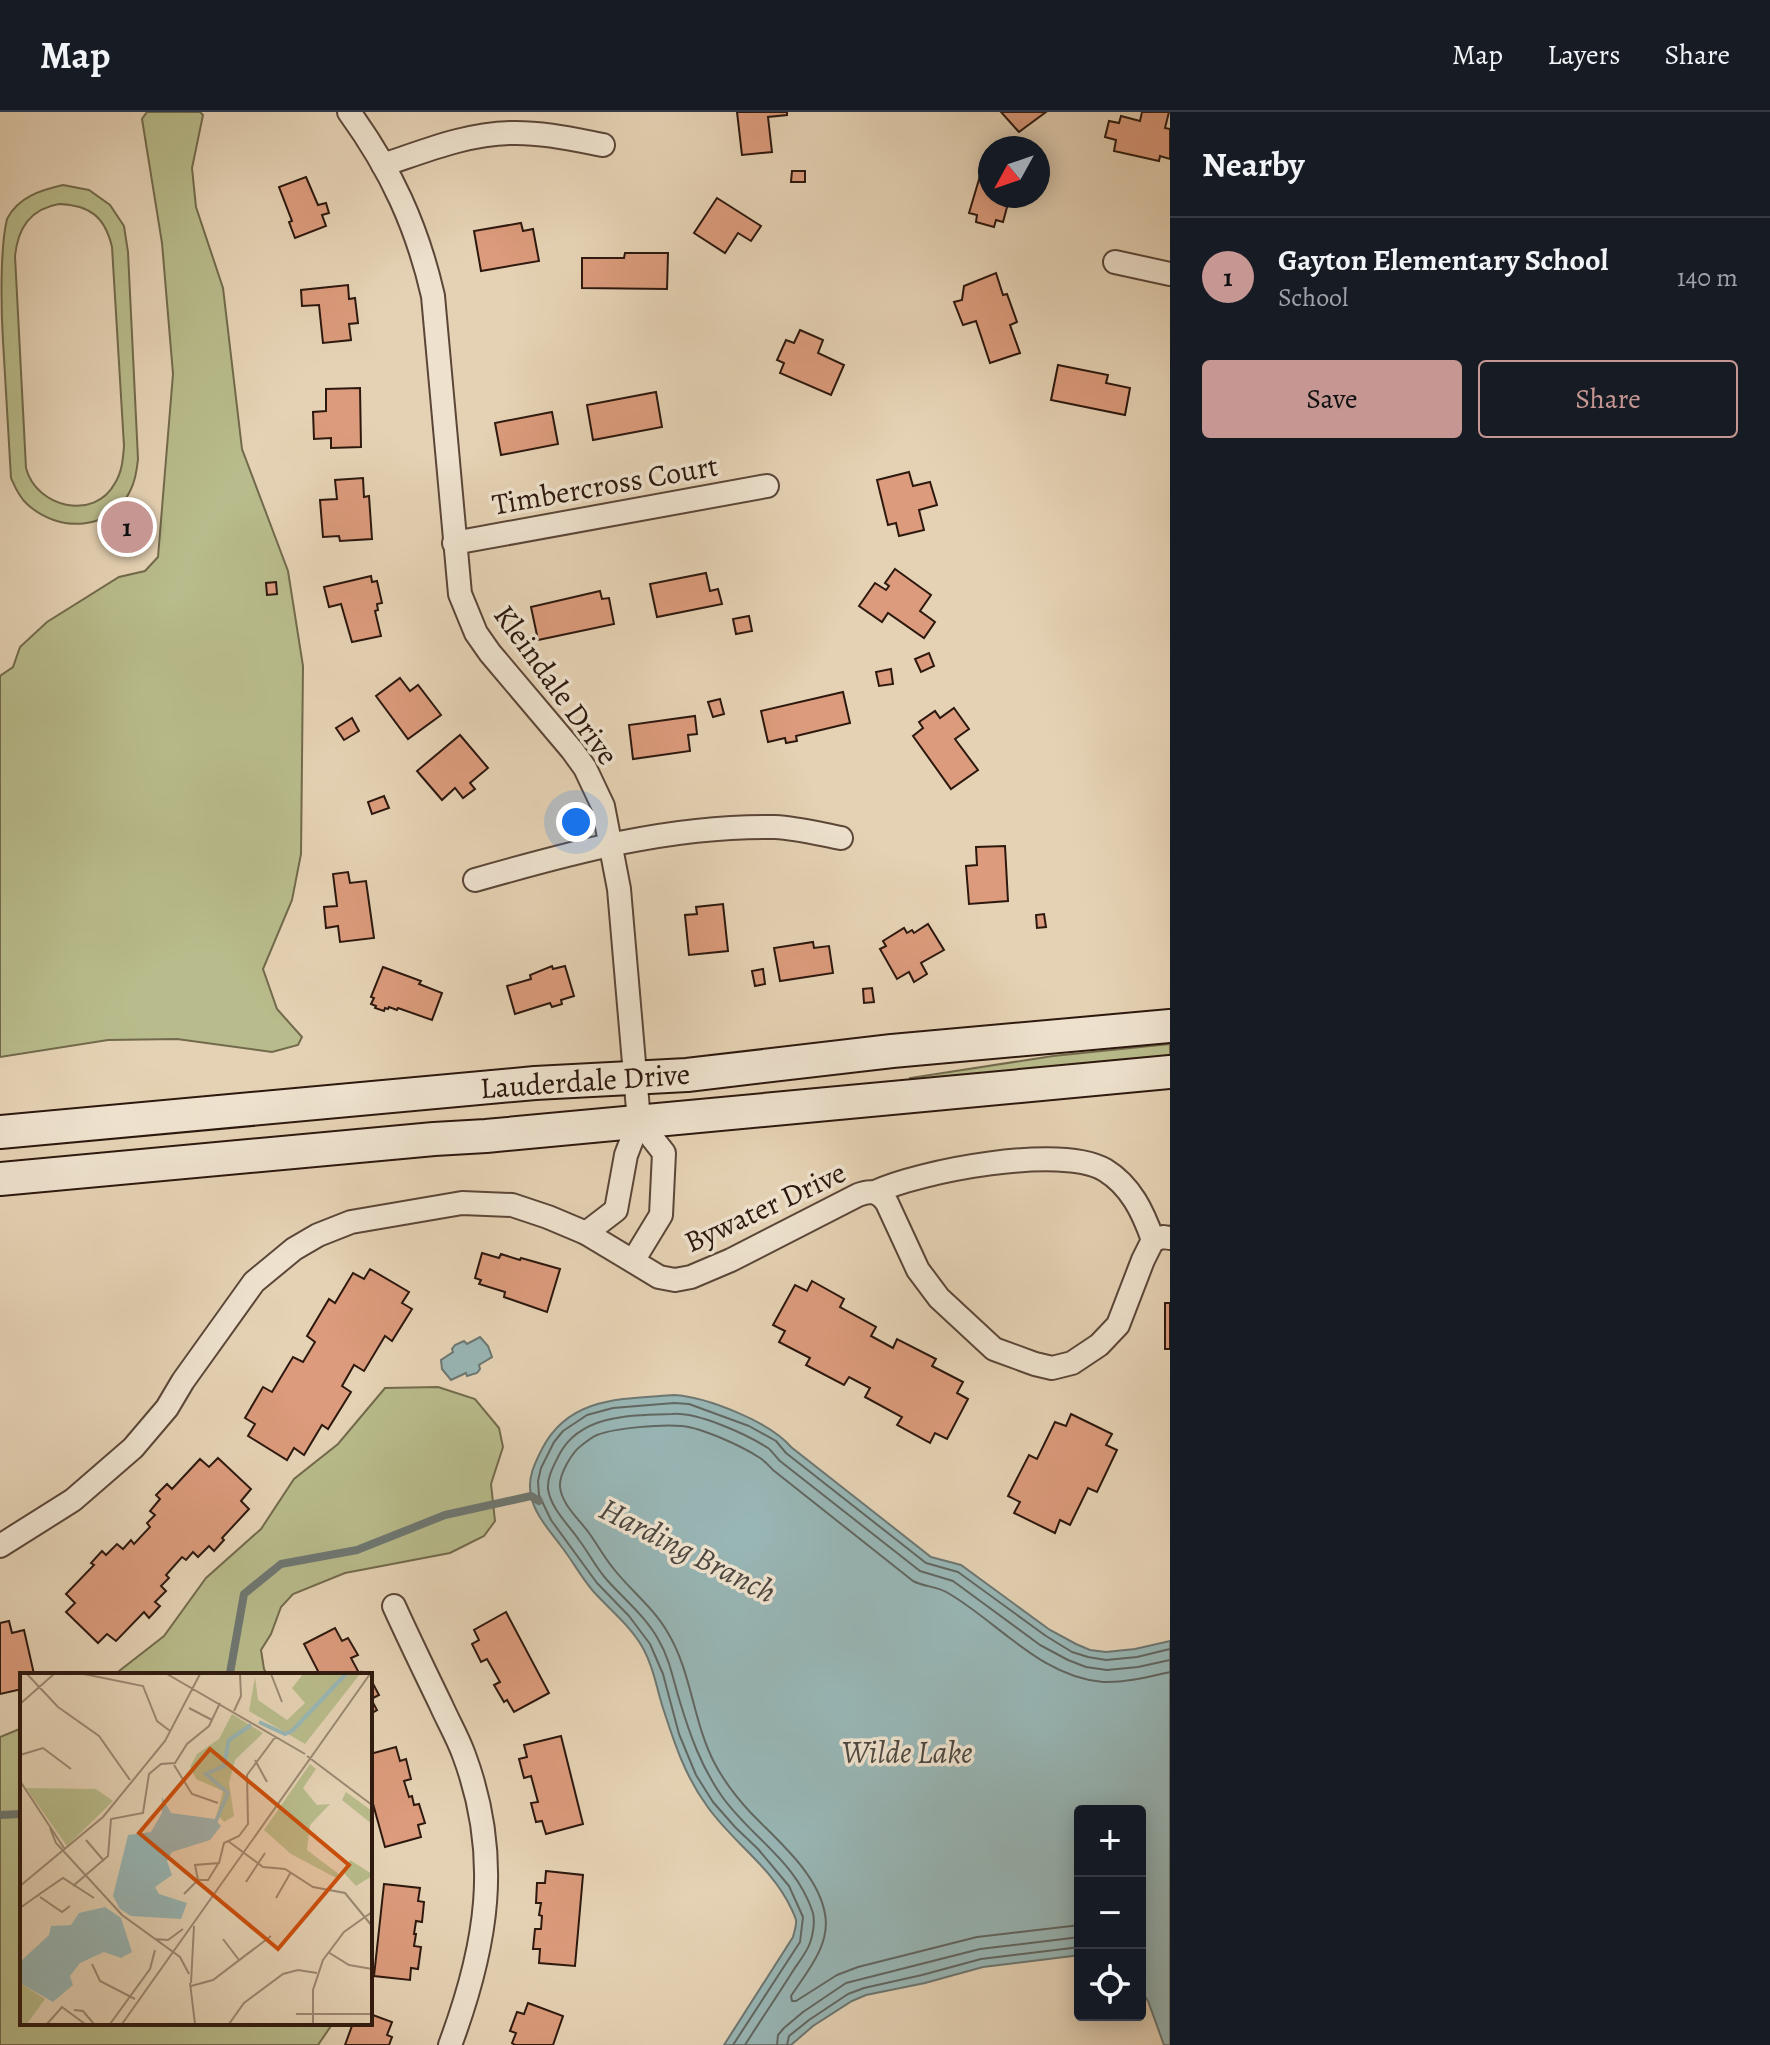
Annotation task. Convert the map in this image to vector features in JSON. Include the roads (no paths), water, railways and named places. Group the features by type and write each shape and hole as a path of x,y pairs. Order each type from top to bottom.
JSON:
{"main road":[{"name":"Lauderdale Drive","path":"0,1132 535,1083 687,1075 892,1051 1170,1026"},
{"name":"Lauderdale Drive","path":"0,1179 1170,1072"}],"street":[{"name":"Kleindale Drive","path":"349,112 369,140 402,199 424,256 433,296 460,594 476,633 572,750 585,768 603,806 619,889 639,1121 626,1155 616,1210 586,1233"},
{"path":"383,165 451,142 510,133 549,135 603,145"},
{"path":"1115,262 1170,274"},
{"name":"Timbercross Court","path":"454,543 767,486"},
{"path":"475,880 574,852 716,828 778,827 841,838"},
{"path":"633,1261 661,1215 664,1153 639,1121"},
{"path":"875,1192 930,1173 1008,1162 1051,1159 1082,1161 1104,1169 1123,1184 1161,1239"},
{"name":"Bywater Drive","path":"0,1546 73,1500 133,1448 167,1408 254,1282 294,1249 351,1222 462,1203 512,1205 586,1233 659,1277 675,1280 691,1277 731,1260 858,1195 875,1192 887,1203 918,1270 956,1315 994,1349 1052,1368 1072,1363 1099,1345 1118,1325 1143,1260 1161,1239"},
{"path":"394,1606 464,1753 479,1804 486,1844 487,1881 481,1945 450,2045"}],"water":[{"path":"480,1337 492,1357 479,1365 477,1373 467,1376 466,1373 451,1380 442,1369 441,1360 453,1352 455,1345 464,1341 467,1344"},
{"name":"Wilde Lake","path":"688,1397 753,1420 781,1438 931,1557 961,1565 1050,1630 1076,1644 1106,1652 1170,1641 1170,2045 1164,2045 1146,1998 1146,1805 1074,1805 1074,1956 983,1967 866,1995 813,2026 791,2045 724,2045 793,1937 795,1917 774,1880 699,1795 676,1746 644,1650 627,1626 589,1586 543,1522 535,1509 530,1489 532,1471 542,1449 553,1432 567,1419 599,1404 636,1398"}],"waterway":[{"name":"Harding Branch","path":"230,1673 244,1594 281,1564 357,1550 445,1515 531,1496 539,1501"},
{"name":"Harding Branch","path":"0,1815 20,1814"}],"place":[{"name":"Gayton Elementary School","path":"127,527"}]}
